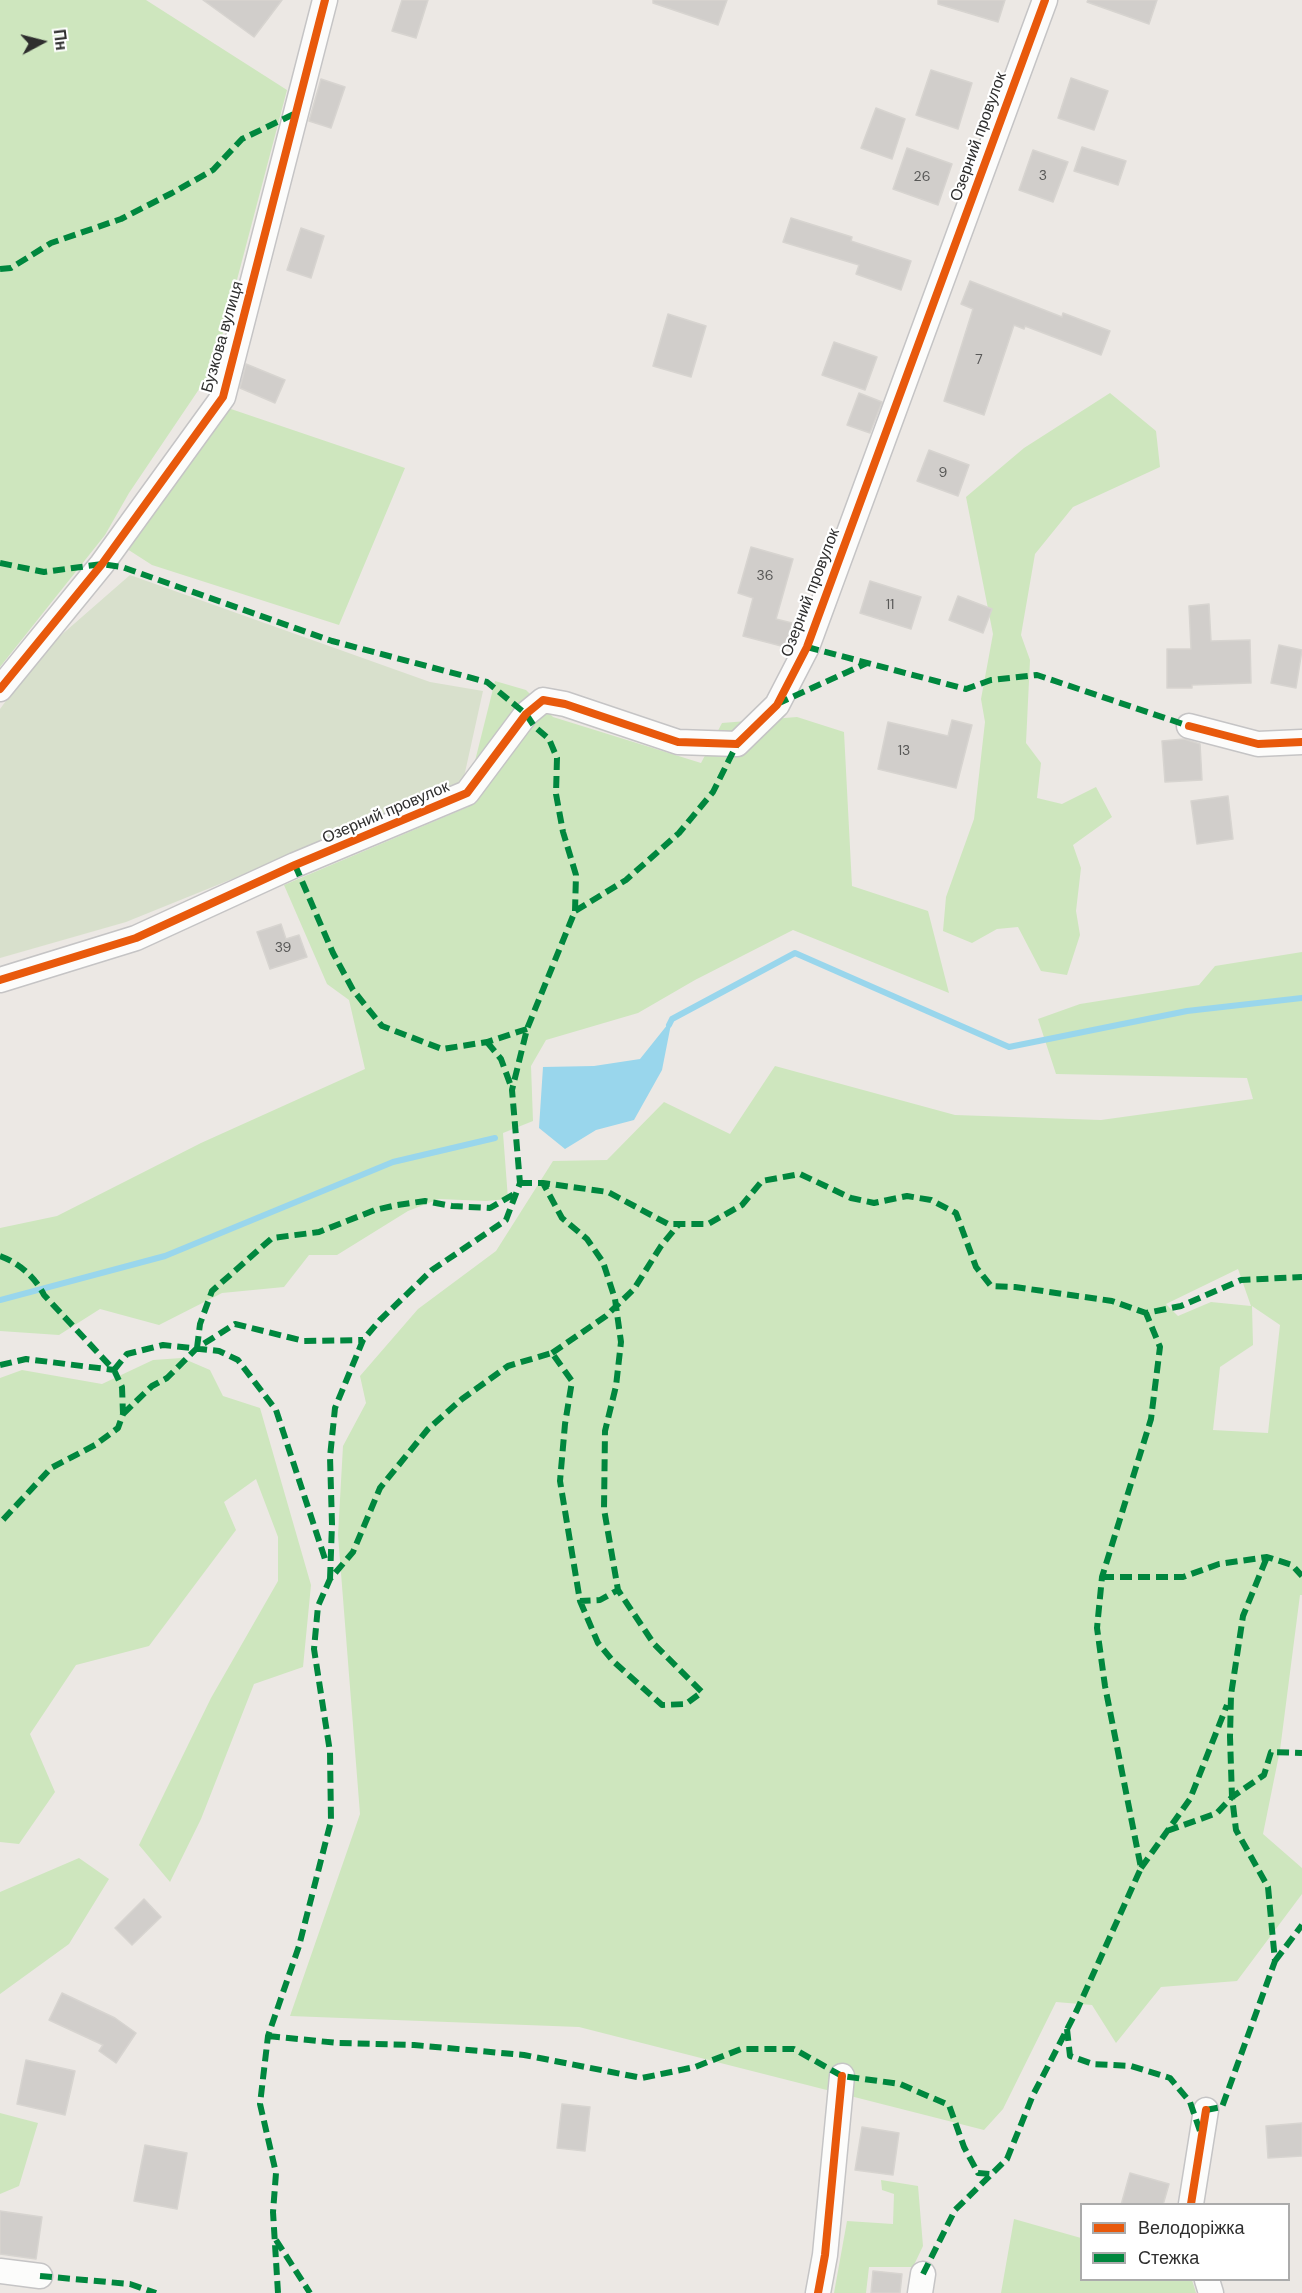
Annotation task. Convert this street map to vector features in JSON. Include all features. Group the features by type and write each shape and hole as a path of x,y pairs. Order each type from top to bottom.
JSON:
{"street":[{"name":"Бузкова вулиця","path":"0,689 102,564 223,397 326,0"},
{"name":"Озерний провулок","path":"0,980 136,938 295,865 467,793 526,714 543,700 565,704 678,742 737,744 777,705 807,647 1045,0"},
{"path":"1189,726 1258,744 1302,742"},
{"path":"818,2293 825,2255 842,2076"},
{"path":"1191,2203 1206,2110"},
{"path":"0,2271 40,2276"}],"green space":[{"path":"0,0 146,0 287,90 214,367 129,493 105,535 0,667"},
{"path":"1110,393 1156,431 1160,467 1073,507 1035,554 1021,635 1030,660 1026,743 1041,763 1037,798 1062,804 1096,787 1112,817 1073,845 1081,868 1076,911 1080,935 1067,975 1041,971 1018,927 997,929 972,943 943,931 946,897 974,819 985,722 981,699 993,634 966,497 1024,448"},
{"path":"228,408 405,468 339,625 152,565 124,547"},
{"path":"130,575 430,682 483,691 462,786 126,922 0,958 0,709 35,661 51,644"},
{"path":"495,681 526,690 553,717 701,763 722,723 797,717 844,732 852,886 928,911 949,993 793,930 695,980 638,1013 546,1040 531,1066 533,1121 503,1133 508,1199 486,1201 439,1199 408,1211 337,1255 309,1255 284,1287 222,1293 159,1325 100,1309 59,1335 0,1331 0,1228 57,1216 201,1143 365,1069 349,1000 327,984 284,885 468,807 470,781"},
{"path":"1302,952 1302,1595 1300,1595 1280,1750 1263,1834 1302,1868 1302,1894 1237,1981 1161,1987 1116,2043 1092,2005 1056,2002 1003,2109 984,2130 579,2027 290,2016 360,1814 338,1535 343,1446 366,1403 360,1376 418,1309 496,1251 553,1161 607,1160 664,1102 730,1134 775,1066 955,1115 1101,1120 1253,1099 1247,1078 1056,1074 1038,1019 1080,1004 1199,985 1215,966","holes":["1238,1269 1251,1306 1211,1302 1178,1316 1166,1304","1252,1306 1280,1325 1268,1433 1213,1430 1220,1367 1253,1345"]},
{"path":"182,1358 210,1370 223,1396 260,1408 311,1585 303,1667 254,1684 201,1819 170,1882 139,1845 211,1698 278,1581 278,1537 256,1479 224,1502 236,1530 149,1646 76,1665 30,1734 55,1792 19,1844 0,1842 0,1378 22,1370 102,1384 153,1360"},
{"path":"79,1858 109,1879 69,1944 0,1994 0,1892"},
{"path":"0,2113 38,2123 19,2186 0,2194"},
{"path":"881,2180 918,2186 923,2246 913,2267 869,2267 866,2293 834,2293 847,2221 893,2224 894,2194 882,2190"},
{"path":"1014,2219 1080,2238 1080,2281 1192,2281 1196,2293 1001,2293"}],"water":[{"path":"672,1019 662,1070 634,1120 596,1130 565,1149 539,1128 543,1067 594,1066 640,1059"}],"building":[{"path":"203,0 282,0 254,37"},
{"path":"402,0 428,0 416,38 392,31"},
{"path":"653,0 727,0 718,25 653,3"},
{"path":"938,0 1005,0 998,22 938,4"},
{"path":"1088,0 1157,0 1149,24 1087,2"},
{"path":"931,70 972,83 958,129 916,115"},
{"path":"1071,78 1108,91 1094,130 1058,118"},
{"path":"321,79 345,87 331,128 309,121"},
{"path":"876,108 905,119 892,159 861,148"},
{"path":"1082,147 1126,161 1118,185 1074,171"},
{"path":"907,148 952,164 938,205 893,189"},
{"path":"1033,150 1068,162 1053,202 1019,190"},
{"path":"791,218 852,237 851,241 911,261 901,290 856,274 859,265 783,242"},
{"path":"301,228 324,236 311,278 287,270"},
{"path":"970,281 1062,317 1063,313 1110,331 1101,355 1025,326 1024,329 1014,325 984,415 944,401 973,309 961,304"},
{"path":"668,314 706,326 691,377 653,366"},
{"path":"834,342 877,357 865,390 822,375"},
{"path":"246,364 285,380 275,403 240,388"},
{"path":"859,393 882,402 870,433 847,425"},
{"path":"929,450 969,465 958,496 917,481"},
{"path":"751,547 793,559 776,619 792,623 785,647 743,636 753,598 738,593"},
{"path":"870,581 921,597 911,629 860,613"},
{"path":"958,596 992,609 983,633 949,620"},
{"path":"1209,604 1211,641 1250,640 1251,683 1167,688 1167,649 1191,649 1189,606"},
{"path":"1279,645 1302,650 1296,688 1271,683"},
{"path":"952,720 972,725 956,788 878,769 888,722 948,736"},
{"path":"1184,739 1200,744 1202,780 1165,782 1162,741"},
{"path":"1228,796 1233,839 1197,844 1191,801"},
{"path":"281,924 286,939 299,935 307,957 270,969 257,932"},
{"path":"144,1899 161,1917 132,1945 115,1928"},
{"path":"62,1993 115,2018 136,2033 116,2063 99,2051 103,2045 49,2020"},
{"path":"26,2060 75,2071 65,2115 17,2104"},
{"path":"562,2104 590,2107 585,2151 557,2148"},
{"path":"1302,2123 1302,2156 1268,2158 1266,2126"},
{"path":"862,2127 899,2133 893,2175 855,2170"},
{"path":"145,2145 187,2153 177,2209 134,2201"},
{"path":"1130,2173 1169,2184 1164,2203 1122,2203"},
{"path":"0,2211 42,2217 36,2259 0,2254"},
{"path":"873,2271 902,2274 900,2293 871,2293"}],"waterway":[{"path":"669,1025 672,1019 795,953 1009,1047 1187,1011 1302,998"},
{"path":"0,1300 165,1256 393,1162 495,1138"}],"marked path":[{"path":"0,269 11,268 51,243 121,219 172,193 213,170 242,139 296,113"},
{"path":"0,563 44,572 102,564 122,567 332,641 487,682 526,714 534,726 549,739 557,758 556,794 563,832 576,875 575,911"},
{"path":"807,647 966,689 991,680 1037,675 1189,726"},
{"path":"777,704 867,663"},
{"path":"330,1579 332,1524 330,1457 335,1408 363,1340 380,1320 432,1270 506,1220 520,1183 512,1090 527,1029 575,911 626,880 679,833 713,792 737,744"},
{"path":"295,865 333,953 353,990 382,1026 442,1049 487,1042 527,1029"},
{"path":"487,1042 501,1059 512,1089"},
{"path":"520,1183 543,1183 608,1192 668,1224 708,1224 742,1205 762,1181 800,1174 851,1198 874,1203 907,1196 931,1200 956,1213 976,1267 991,1286 1015,1287 1112,1301 1146,1313 1181,1306 1241,1280 1302,1277"},
{"path":"278,2293 273,2212 276,2173 260,2104 268,2036 299,1946 331,1821 330,1752 314,1649 318,1606 330,1579 353,1552 380,1488 428,1429 462,1399 508,1366 552,1353 572,1381 565,1424 560,1481 580,1601 600,1600 618,1590 604,1509 605,1431 616,1386 621,1342 615,1299 603,1262 587,1239 562,1218 543,1183"},
{"path":"197,1348 200,1324 212,1291 272,1238 319,1232 375,1210 425,1201 452,1206 490,1208 516,1193"},
{"path":"552,1353 606,1316 634,1289 661,1246 679,1224"},
{"path":"0,1256 26,1271 44,1295 114,1370 122,1387 123,1414 118,1428 95,1445 51,1468 0,1523"},
{"path":"923,2274 955,2210 1007,2159 1033,2095 1077,2010 1141,1868 1105,1686 1097,1628 1102,1577 1151,1419 1160,1347 1146,1313"},
{"path":"123,1414 152,1386 167,1378 197,1348 235,1324 304,1341 363,1340"},
{"path":"114,1370 127,1354 163,1345 219,1351 238,1360 276,1410 326,1562"},
{"path":"0,1365 26,1359 114,1370"},
{"path":"1102,1577 1183,1577 1219,1564 1267,1557 1292,1565 1302,1576"},
{"path":"1206,2110 1222,2107 1275,1961 1268,1887 1236,1830 1232,1797 1230,1737 1231,1695 1243,1616 1267,1557"},
{"path":"580,1601 598,1643 613,1661 662,1705 686,1704 702,1692 654,1644 618,1590"},
{"path":"1141,1868 1190,1799 1227,1705"},
{"path":"1167,1831 1217,1813 1232,1797 1264,1775 1271,1752 1302,1753"},
{"path":"1275,1961 1302,1925"},
{"path":"1067,2029 1070,2056 1093,2064 1131,2066 1170,2078 1190,2102 1200,2131"},
{"path":"268,2036 338,2043 414,2045 524,2055 642,2078 695,2067 741,2049 794,2049 842,2076 900,2084 949,2105 964,2147 978,2173 991,2174"},
{"path":"276,2240 310,2293"},
{"path":"40,2276 130,2284 156,2293"}],"cycle path":[{"path":"0,689 102,564 223,397 325,0"},
{"path":"0,980 136,938 295,865 467,793 526,714 543,700 565,704 678,742 737,744 777,705 807,647 1045,0"},
{"path":"1189,726 1258,744 1302,742"},
{"path":"818,2293 825,2255 842,2076"},
{"path":"1191,2203 1206,2110"}]}
